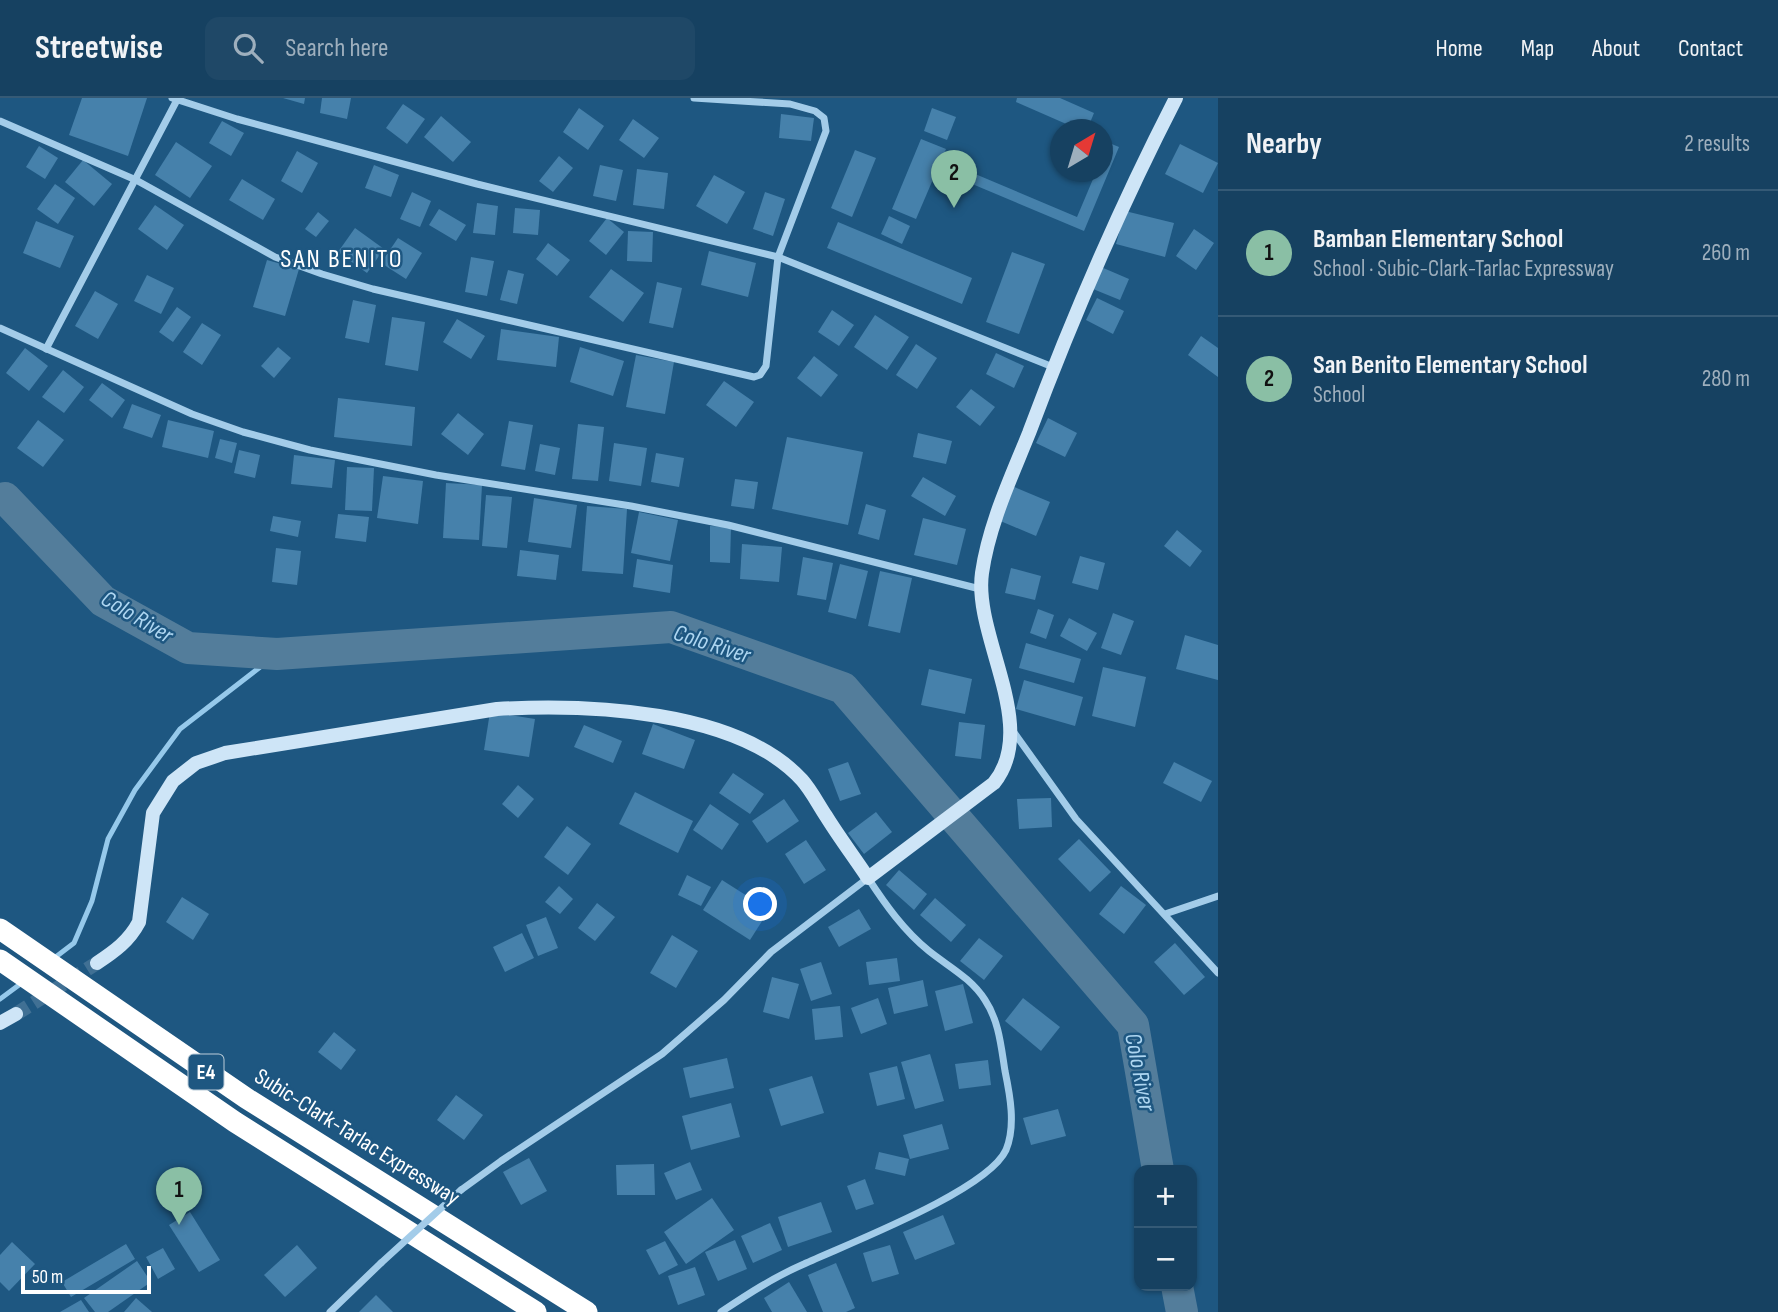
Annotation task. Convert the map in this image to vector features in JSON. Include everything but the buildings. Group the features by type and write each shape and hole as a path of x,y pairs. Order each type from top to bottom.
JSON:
{"highway":[{"name":"Subic-Clark-Tarlac Expressway","path":"0,929 246,1098 587,1312"},
{"name":"E4","path":"0,960 235,1122 536,1312"}],"street":[{"path":"0,121 136,180 275,257 322,274 373,289 754,377 760,375 766,366 778,257 826,131 824,118 815,111 790,104 694,98"},
{"path":"330,1312 461,1190 662,1054 724,1000 771,953 994,783 1002,773 1007,761 1009,725 980,589 992,530 1053,368 1095,267 1175,98"},
{"path":"46,349 136,180 175,99 237,119 477,184 778,257 1053,368"},
{"path":"0,328 192,414 243,432 310,450 436,475 631,506 728,525 980,589"},
{"path":"97,964 127,941 139,922 153,813 173,781 196,763 225,752 496,709 533,707 596,709 646,715 698,724 754,743 780,760 803,781 885,904 908,930 928,950 971,982 985,999 998,1025 1010,1100 1011,1128 1005,1151 992,1167 962,1189 882,1231 791,1270 721,1312"},
{"path":"1009,725 1076,819 1218,973"},
{"path":"1165,914 1218,896"},
{"path":"0,1023 16,1014"}],"waterway":[{"name":"Colo River","path":"0,500 5,498 103,601 188,648 277,654 671,627 843,688 1133,1025 1157,1165"},
{"path":"53,959 74,943 92,901 108,839 135,790 180,729 277,654"},
{"path":"0,999 23,982"},
{"name":"Colo River","path":"1178,1291 1182,1312"}],"tunnel":[{"path":"16,1014 97,963"}],"place":[{"name":"San Benito Elementary School","path":"954,208"},
{"name":"Bamban Elementary School","path":"179,1225"}],"district":[{"name":"SAN BENITO","path":"342,259"}]}
